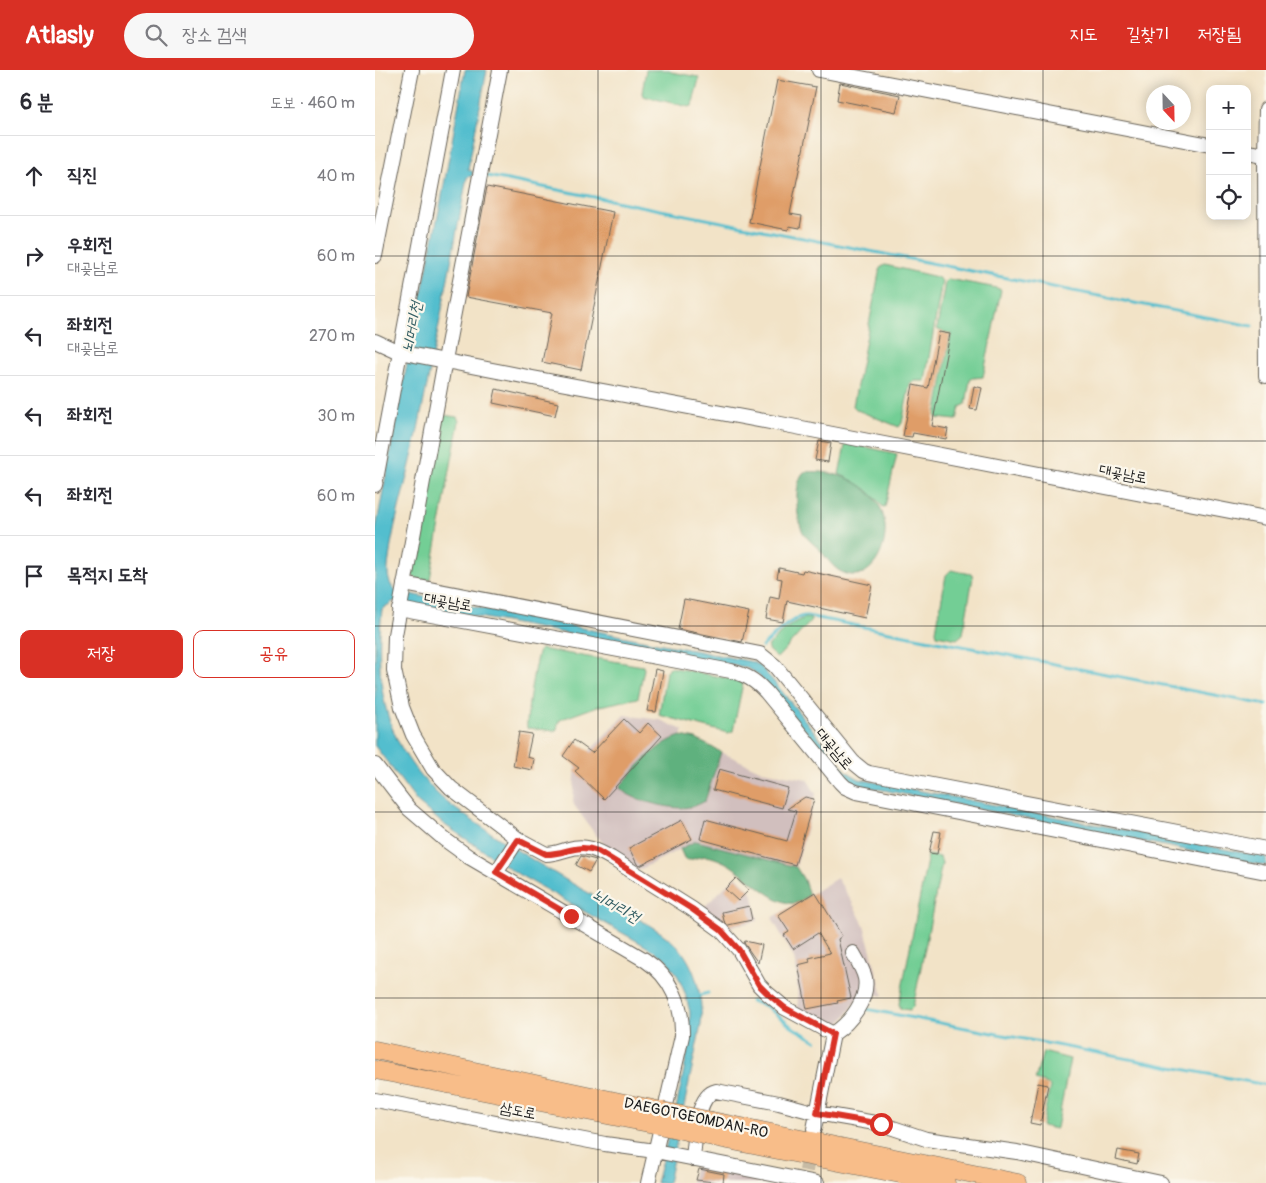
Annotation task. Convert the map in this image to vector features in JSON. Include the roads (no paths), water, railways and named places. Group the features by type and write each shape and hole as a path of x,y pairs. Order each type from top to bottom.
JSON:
{"main road":[{"name":"DAEGOTGEOMDAN-RO","path":"375,1050 660,1118"},
{"name":"DAEGOTGEOMDAN-RO","path":"375,1070 660,1118 1018,1183"},
{"name":"DAEGOTGEOMDAN-RO","path":"710,1128 946,1183"}],"street":[{"path":"375,256 412,70"},
{"path":"375,485 453,70"},
{"path":"500,70 399,609 393,648 395,682 402,707 413,735 440,778 518,840 546,854 578,847 589,848 611,858 692,909 721,930 739,950 759,985 767,993 785,1008 833,1034"},
{"path":"819,70 1206,144"},
{"path":"1266,109 1266,376"},
{"path":"1251,153 1265,156"},
{"name":"대곶남로","path":"375,341 399,352 1266,518"},
{"name":"대곶남로","path":"404,584 760,654 775,666 853,762 869,773 1266,849"},
{"name":"대곶남로","path":"399,609 704,666 747,676 753,679 766,692 839,782 856,792 1266,872"},
{"path":"375,765 409,809 450,844 645,960 661,972 667,981 678,1005 682,1024 682,1036 657,1152 648,1183"},
{"path":"496,872 518,840"},
{"path":"814,1129 833,1034 842,1028 854,1014 865,989 863,972 853,952"},
{"path":"690,1158 701,1104 712,1092 721,1091 817,1113 881,1124 926,1139 1017,1152 1161,1183"},
{"name":"삼도로","path":"375,1100 605,1144 807,1179"}],"water":[{"path":"465,70 487,70 468,169 473,172 472,176 467,177 424,402 391,543 388,572 390,584 395,591 753,662 760,666 776,684 846,771 859,779 1266,857 1266,866 863,786 845,777 760,677 744,667 394,601 382,609 380,634 381,682 385,705 392,726 401,747 414,768 456,810 552,872 660,932 678,947 690,964 700,995 701,1025 668,1183 656,1183 677,1104 689,1045 690,1012 677,974 665,958 518,874 442,823 417,802 375,746 375,534"}],"waterway":[{"path":"487,176 1252,326"},
{"path":"762,647 790,623 802,616 807,616 1266,705"},
{"path":"696,996 708,993"},
{"path":"751,1001 766,1006 792,1027 816,1041"},
{"path":"866,1009 1266,1085"}],"tunnel":[{"path":"806,1171 810,1147"}],"water label":[{"name":"뇌머리천","path":"412,327"},
{"name":"뇌머리천","path":"616,906"}]}
